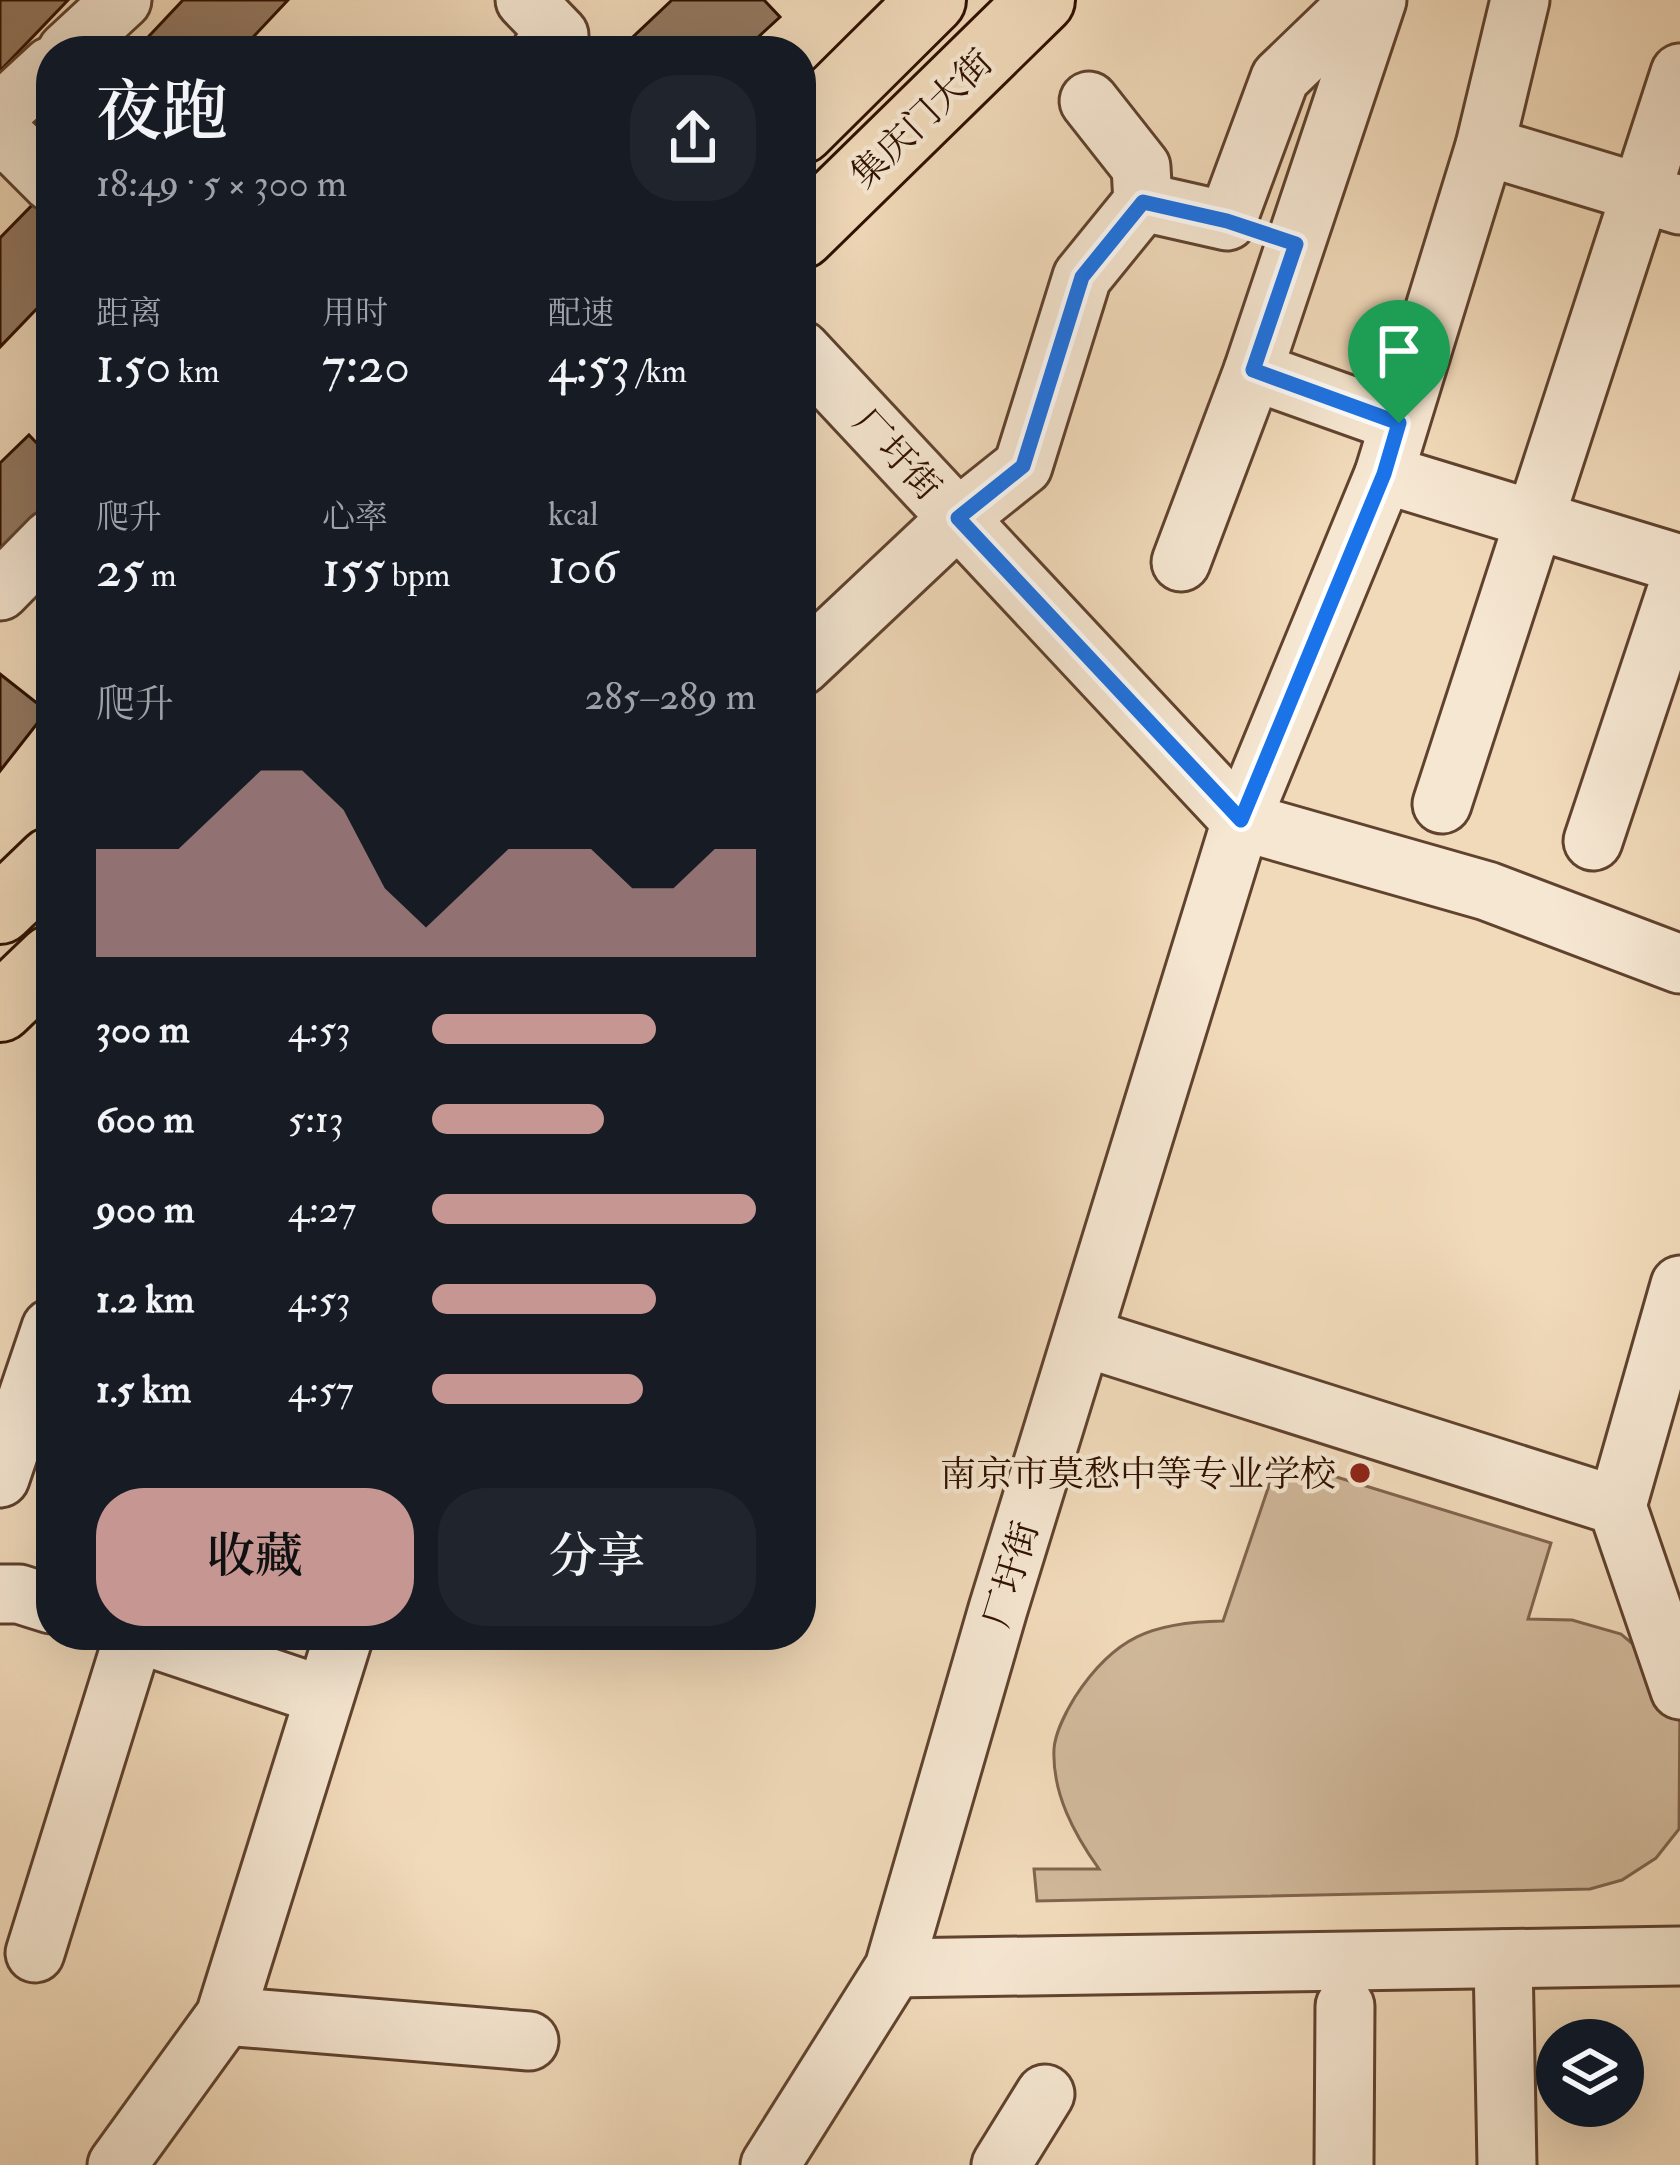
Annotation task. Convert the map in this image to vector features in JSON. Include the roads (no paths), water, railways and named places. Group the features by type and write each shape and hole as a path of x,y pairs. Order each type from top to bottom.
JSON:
{"main road":[{"name":"集庆门大街","path":"816,115 932,0"},
{"name":"集庆门大街","path":"816,220 1041,0"},
{"path":"0,910 36,875"},
{"path":"0,1008 36,973"}],"street":[{"path":"83,36 122,0"},
{"path":"1227,221 1280,78 1361,0"},
{"path":"1181,562 1253,370 1377,0"},
{"path":"1520,0 1485,146 1392,448 1241,820 1487,891 1680,964"},
{"path":"1442,804 1535,520 1660,199 1680,74"},
{"path":"0,113 36,80"},
{"path":"816,652 958,518 1023,466 1082,277 1143,202 1141,167 1089,101"},
{"path":"0,130 36,167"},
{"path":"1485,146 1660,199"},
{"path":"1143,202 1227,221 1296,244"},
{"name":"厂圩街","path":"770,2165 894,1968 1241,820 816,366"},
{"path":"1253,370 1535,520 1680,564"},
{"path":"0,591 36,554"},
{"path":"1593,841 1680,580"},
{"path":"1680,1285 1617,1506 1680,1690"},
{"path":"1083,1337 1617,1506"},
{"path":"0,1478 36,1372"},
{"path":"0,1594 36,1599"},
{"path":"35,1953 133,1650"},
{"path":"184,1650 324,1696"},
{"path":"117,2165 225,2015 339,1650"},
{"path":"894,1968 1680,1956"},
{"path":"1503,1959 1507,2165"},
{"path":"1344,2165 1345,2006"},
{"path":"225,2015 529,2041"},
{"path":"1001,2165 1045,2094"}],"place":[{"name":"南京市莫愁中等专业学校","path":"1360,1473"}]}
